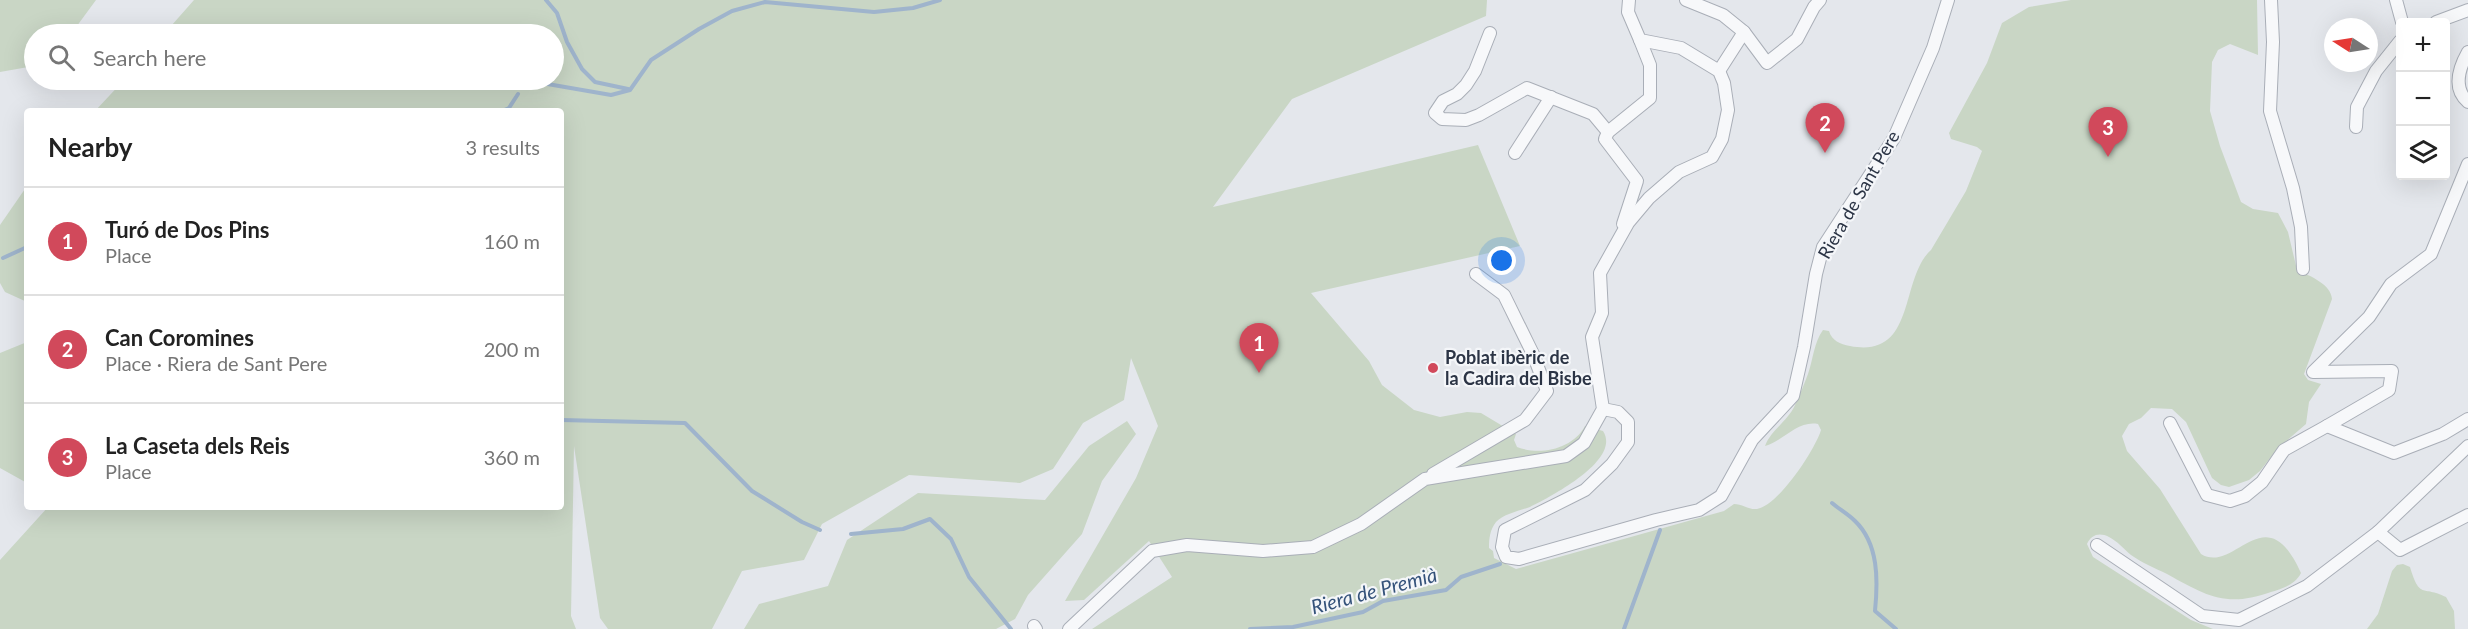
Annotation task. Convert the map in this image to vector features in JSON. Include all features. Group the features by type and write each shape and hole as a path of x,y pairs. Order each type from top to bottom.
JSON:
{"street":[{"path":"1619,240 1637,181 1605,139 1608,132 1650,98 1650,65 1628,12 1629,0"},
{"path":"1686,0 1723,15 1744,32 1767,63 1797,39 1816,2"},
{"name":"Riera de Sant Pere","path":"1603,410 1618,412 1628,422 1628,442 1612,464 1585,490 1505,530 1502,547 1506,556 1519,559 1699,510 1721,496 1752,440 1793,396 1823,247 1894,138 1933,48 1948,0"},
{"path":"2271,0 2273,42 2270,111 2295,198 2301,227 2303,269"},
{"path":"2396,0 2401,18"},
{"path":"2447,18 2468,10"},
{"path":"1719,71 1744,32"},
{"path":"1490,33 1475,71 1466,85 1457,94 1443,101 1436,113 1442,119 1466,120 1527,88 1593,114 1608,132"},
{"path":"1425,479 1566,456 1584,442 1603,410 1592,337 1602,313 1600,273 1628,223 1649,198 1679,172 1712,158 1722,139 1728,110 1724,83 1719,71 1681,48 1640,40"},
{"path":"2356,127 2356,107 2376,71 2396,45"},
{"path":"2468,52 2458,76 2458,87 2468,102"},
{"path":"1515,153 1551,97"},
{"path":"2170,423 2207,495 2230,501 2245,496 2262,482 2284,450 2389,390 2392,371 2313,372 2369,317 2391,284 2432,254 2468,164"},
{"path":"1069,629 1152,551 1187,545 1263,551 1314,547 1361,524 1425,479 1525,420 1547,391 1533,354 1504,295 1476,274"},
{"path":"2327,426 2394,453 2443,435 2468,420"},
{"path":"2097,545 2202,615 2239,620 2307,586 2378,532 2468,446"},
{"path":"2378,532 2400,550 2468,515"}],"green space":[{"path":"0,0 96,0 78,24 24,24 24,68 0,72"},
{"path":"194,0 1487,0 1486,16 1292,99 1213,207 1478,145 1520,246 1311,293 1369,361 1382,385 1414,410 1440,417 1467,412 1481,413 1516,434 1514,440 1517,447 1526,450 1545,450 1564,445 1580,434 1585,426 1603,431 1606,442 1602,454 1594,465 1567,486 1530,507 1503,517 1494,525 1490,534 1489,548 1493,551 1494,558 1516,569 1724,511 1734,504 1757,509 1766,506 1785,488 1804,463 1821,430 1818,424 1804,425 1765,446 1795,405 1823,330 1829,331 1837,342 1850,346 1871,347 1886,341 1897,329 1904,314 1921,263 1966,191 1982,151 1977,147 1951,139 1949,133 1987,63 2002,23 2029,7 2071,0 2257,0 2258,55 2230,44 2218,50 2212,62 2210,111 2220,146 2241,202 2253,209 2278,213 2288,232 2297,270 2319,281 2331,294 2332,299 2304,374 2308,380 2321,384 2309,402 2306,424 2278,448 2260,471 2249,480 2229,487 2221,485 2212,478 2186,422 2172,409 2151,408 2141,418 2129,424 2122,436 2127,451 2160,489 2201,554 2214,558 2226,555 2250,541 2263,537 2275,539 2288,550 2301,573 2292,583 2280,589 2255,597 2229,599 2206,594 2144,563 2105,535 2093,537 2089,541 2087,544 2093,557 2191,620 2213,629 1092,629 1172,577 1149,541 1084,600 1065,601 1136,478 1158,426 1131,358 1124,400 1083,423 1053,469 1020,483 909,475 822,524 804,560 742,571 712,629 608,629 600,618 574,446 571,616 576,629 0,629 0,560 45,510 564,510 564,108 98,108 115,90 564,90 564,24 173,24"},
{"path":"24,190 24,301 5,292 0,283 0,225"},
{"path":"24,343 24,481 0,468 0,353"},
{"path":"1127,421 1136,434 1102,481 1082,534 1028,595 1015,619 996,629 744,629 759,604 828,586 847,540 918,493 1045,500 1089,446"},
{"path":"2403,564 2410,567 2419,588 2446,597 2454,611 2455,629 2367,629 2378,614 2392,571 2397,565"}],"waterway":[{"path":"546,0 557,13 561,24"},
{"path":"564,87 611,95 630,90 651,60 732,11 765,2 874,12 913,8 940,0"},
{"path":"564,33 582,69 595,82 628,89"},
{"path":"509,108 518,94"},
{"path":"3,258 24,248"},
{"path":"564,420 685,423 752,491 802,522 820,530"},
{"path":"1832,503 1855,521 1869,541 1875,563 1877,588 1875,611 1896,629"},
{"path":"851,534 903,529 930,519 951,539 969,577 1011,629"},
{"path":"1624,629 1660,530"},
{"name":"Riera de Premià","path":"1250,629 1293,627 1363,612 1383,601 1446,590 1461,577 1500,564"}],"place":[{"name":"Can Coromines","path":"1825,153"},
{"name":"La Caseta dels Reis","path":"2108,157"},
{"name":"Poblat ibèric de la Cadira del Bisbe","path":"1433,368"},
{"name":"Turó de Dos Pins","path":"1259,373"}]}
